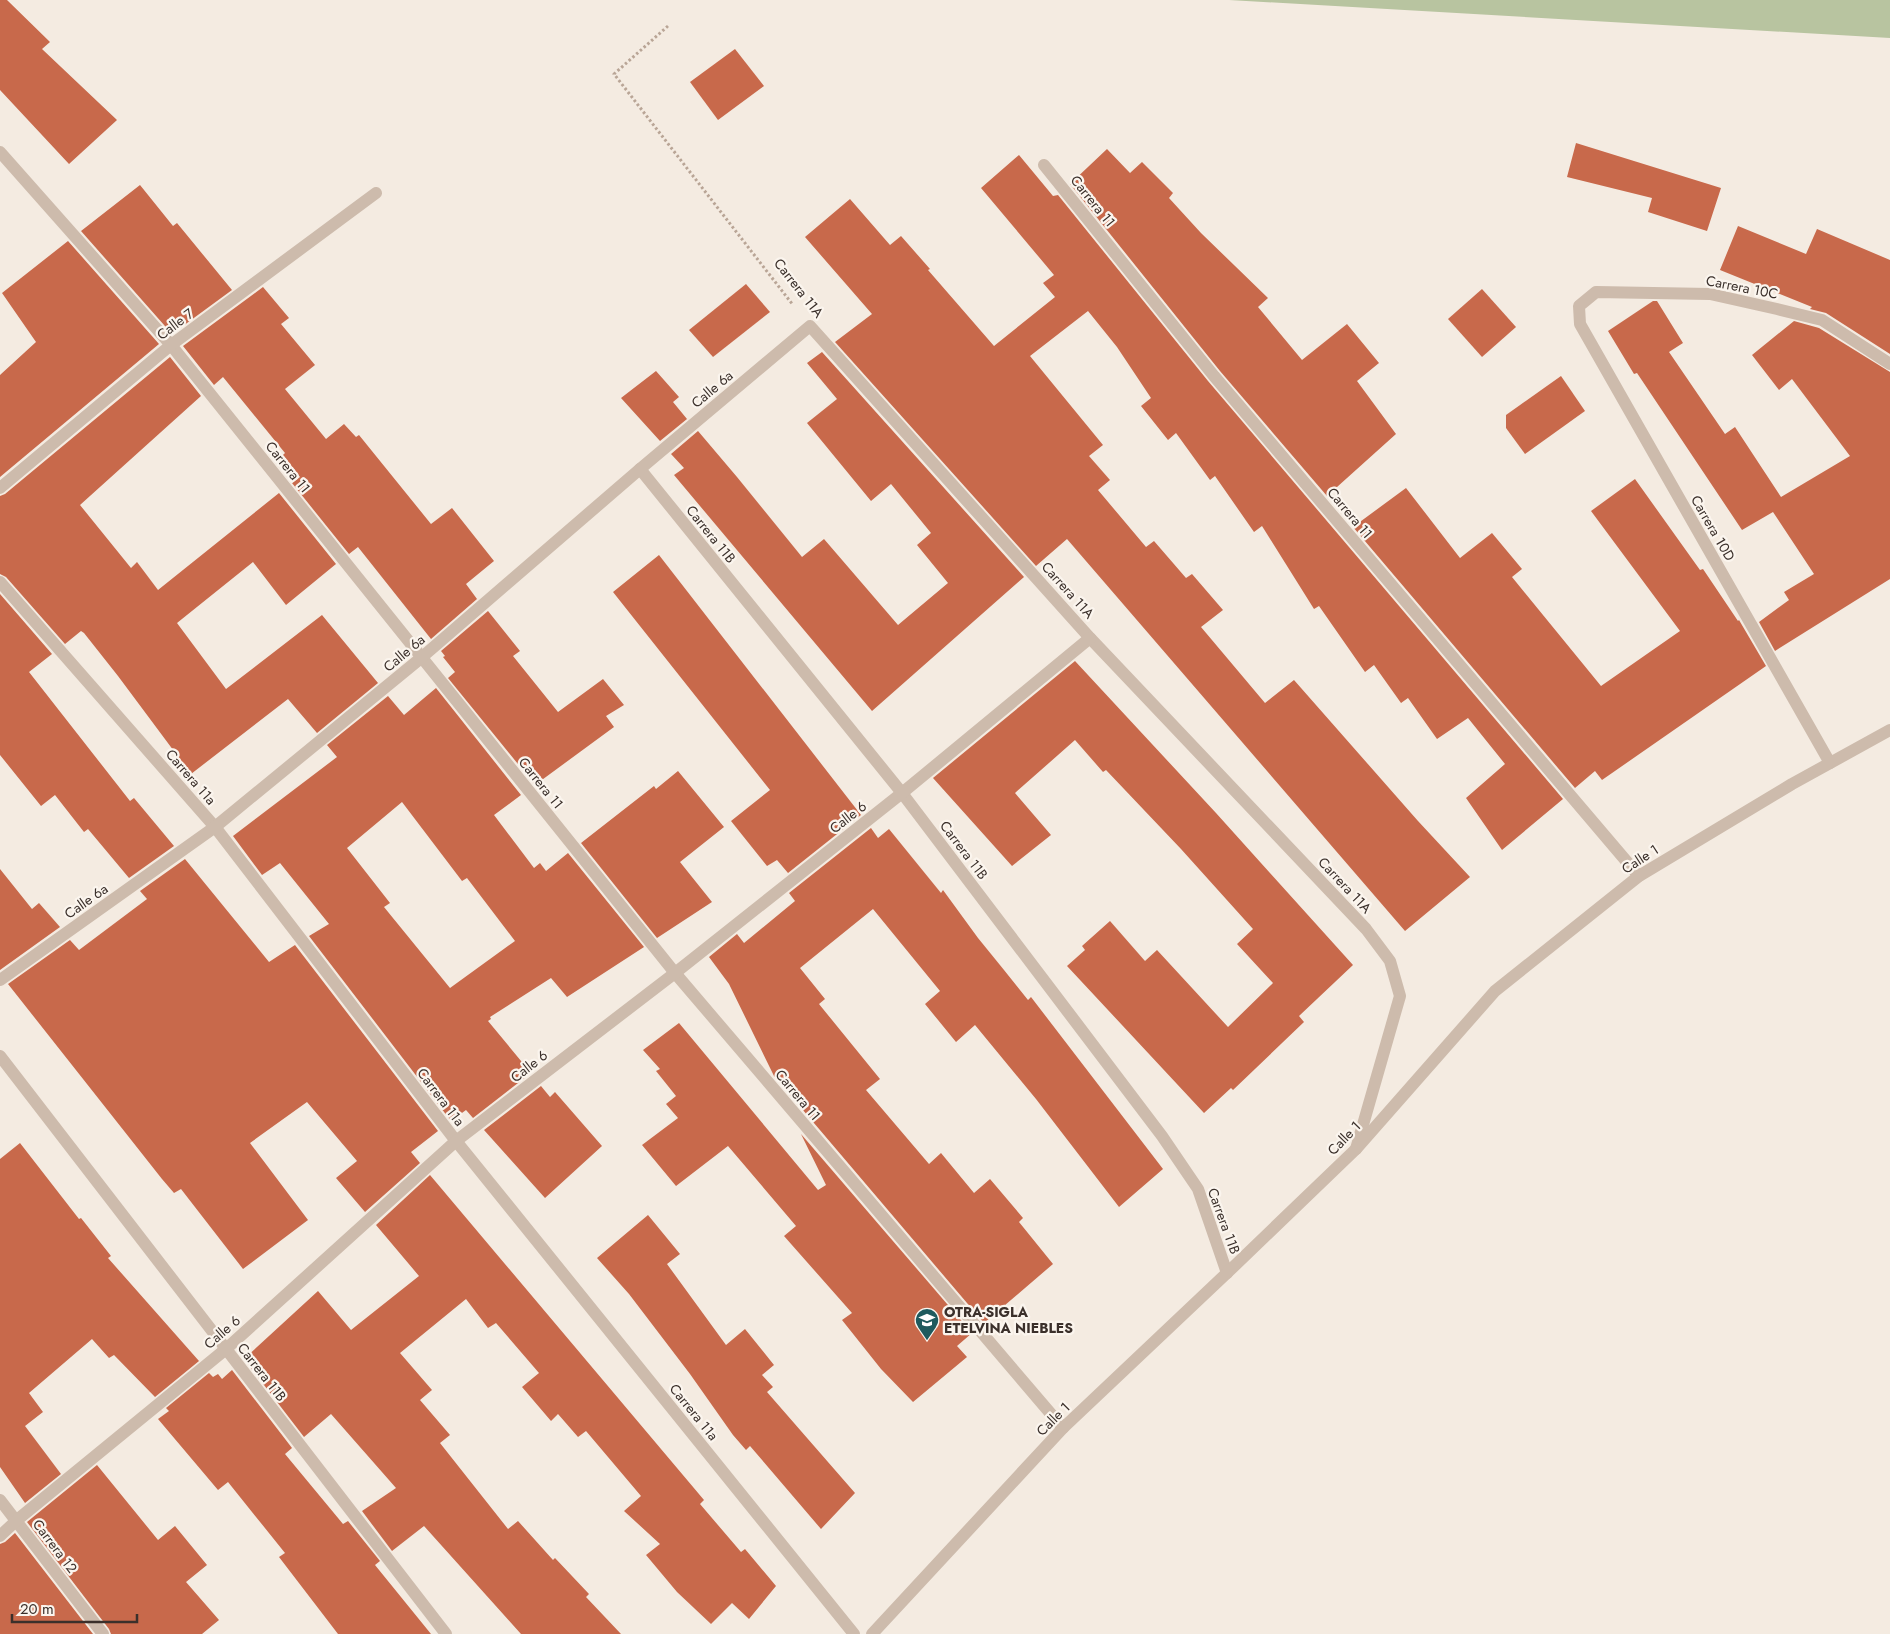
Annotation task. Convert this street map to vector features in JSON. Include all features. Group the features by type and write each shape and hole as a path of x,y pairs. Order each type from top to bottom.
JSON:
{"street":[{"name":"Carrera 11","path":"0,152 171,345 675,973 1063,1428"},
{"name":"Carrera 11","path":"1044,165 1214,376 1639,876"},
{"name":"Calle 7","path":"0,488 171,345 376,193"},
{"name":"Carrera 10C","path":"1579,306 1596,292 1710,294 1822,320 1890,364"},
{"name":"Carrera 10D","path":"1579,306 1580,324 1830,763"},
{"name":"Calle 6a","path":"0,980 215,827 421,658 640,469 810,326"},
{"name":"Carrera 11A","path":"810,326 1090,638 1366,929 1390,961 1400,996 1356,1149"},
{"name":"Carrera 11B","path":"640,469 902,793 1162,1136 1198,1189 1227,1274"},
{"name":"Carrera 11a","path":"0,582 215,827 456,1141 854,1634"},
{"name":"Calle 6","path":"0,1536 226,1349 456,1141 675,973 902,793 1090,638"},
{"name":"Calle 1","path":"872,1634 1063,1428 1227,1274 1356,1149 1495,991 1639,876 1830,763 1890,730"},
{"name":"Carrera 11B","path":"0,1056 446,1634"},
{"name":"Carrera 12","path":"0,1500 103,1634"}],"path":[{"name":"Carrera 11A","path":"668,26 614,74 810,326"}],"green space":[{"path":"1229,0 1890,0 1890,38"}],"building":[{"path":"0,0 7,0 50,42 42,49 117,120 69,164 0,90"},
{"path":"735,49 764,86 718,120 690,82"},
{"path":"1576,143 1721,188 1707,231 1648,212 1652,198 1567,177"},
{"path":"1107,149 1130,173 1142,162 1173,193 1169,198 1201,233 1268,298 1258,307 1302,360 1347,324 1379,363 1357,381 1396,434 1327,496 1220,371 1070,184"},
{"path":"1019,155 1053,196 1058,195 1208,381 1563,799 1502,850 1466,798 1505,764 1468,718 1437,739 1408,698 1401,703 1374,665 1365,672 1319,606 1314,609 1262,526 1254,532 1215,476 1210,480 1176,433 1168,440 1141,406 1151,398 1117,347 1088,311 1030,356 1103,445 1089,456 1110,480 1098,490 1146,547 1154,541 1186,578 1192,574 1223,610 1201,627 1265,703 1294,680 1470,877 1405,931 1067,539 1036,566 835,342 872,314 805,237 850,199 890,245 901,236 994,346 1055,297 1043,283 1054,275 981,188"},
{"path":"140,185 173,226 177,223 232,290 172,334 81,231"},
{"path":"1738,226 1806,254 1817,229 1890,260 1890,354 1826,313 1810,309 1812,307 1720,270"},
{"path":"68,241 159,344 0,477 0,375 36,342 2,293"},
{"path":"746,284 770,312 713,357 689,330"},
{"path":"263,287 289,318 281,324 315,365 285,389 326,439 344,424 356,437 359,435 431,524 452,508 494,561 466,584 477,599 431,639 358,547 349,554 292,483 300,477 283,455 285,453 223,377 214,385 183,346"},
{"path":"1482,289 1516,327 1482,357 1448,319"},
{"path":"1653,301 1657,301 1683,343 1669,352 1725,434 1735,427 1781,497 1850,456 1792,379 1779,390 1752,355 1794,321 1819,328 1890,372 1890,579 1775,651 1759,622 1789,600 1784,592 1814,574 1773,512 1742,530 1637,373 1634,374 1608,331"},
{"path":"822,352 1024,577 872,711 674,475 684,468 671,454 698,431 802,557 824,539 898,625 948,583 917,545 931,533 891,484 871,501 807,423 837,399 807,363"},
{"path":"170,357 201,396 80,505 131,568 137,562 158,590 279,493 336,564 286,605 253,562 177,623 226,689 322,615 378,683 317,733 288,699 191,774 84,633 81,631 65,644 6,577 0,574 0,496 5,494"},
{"path":"656,371 679,397 673,402 687,419 660,441 621,398"},
{"path":"1561,376 1585,411 1525,454 1506,428 1506,415"},
{"path":"1635,479 1700,570 1703,569 1739,620 1766,666 1602,780 1595,771 1575,788 1353,527 1406,488 1460,558 1492,533 1522,569 1512,577 1601,686 1680,631 1591,511"},
{"path":"659,555 861,815 788,873 777,860 767,866 731,821 770,790 613,592"},
{"path":"0,594 52,654 29,672 130,801 134,798 174,846 129,878 88,829 84,832 55,795 41,806 0,755"},
{"path":"488,611 520,651 513,656 558,712 603,679 624,705 606,716 614,727 535,785 448,678 455,672 443,657 445,656 441,651"},
{"path":"1075,661 1353,965 1299,1016 1304,1022 1233,1090 1231,1088 1204,1113 1067,966 1085,950 1082,946 1110,921 1145,961 1157,950 1228,1027 1273,983 1237,944 1253,929 1181,849 1106,770 1103,772 1075,740 1015,793 1051,835 1012,866 933,778"},
{"path":"436,688 521,795 494,815 534,868 540,863 546,871 568,853 644,947 567,997 551,978 490,1017 491,1019 488,1021 531,1073 473,1118 466,1110 451,1121 309,936 329,924 280,863 262,875 233,836 337,757 327,745 388,696 404,715","holes":["402,802 462,881 467,878 515,941 450,988 384,907 390,903 347,848"]},
{"path":"678,771 724,827 680,862 712,902 657,938 581,843 654,786 656,789"},
{"path":"871,828 878,838 889,829 941,893 943,890 978,938 1028,1000 1031,997 1163,1169 1119,1207 1036,1099 975,1025 956,1042 925,1004 940,991 873,909 800,968 825,999 819,1004 880,1079 866,1090 929,1164 941,1153 974,1193 990,1179 1023,1218 1019,1222 1053,1264 984,1323 774,1076 729,984 709,957 737,934 744,943 795,901 789,893"},
{"path":"185,859 269,962 295,945 438,1131 411,1152 420,1163 365,1212 336,1178 357,1161 307,1102 250,1143 308,1220 243,1269 181,1189 174,1193 162,1179 8,984 70,940 79,950 147,899 140,891"},
{"path":"0,869 32,909 39,903 60,927 0,970"},
{"path":"679,1023 818,1190 826,1185 801,1134 972,1333 957,1346 967,1357 913,1402 881,1369 842,1320 852,1313 784,1236 796,1226 728,1146 676,1186 642,1145 678,1118 666,1104 676,1096 656,1071 660,1069 643,1050"},
{"path":"541,1086 550,1097 555,1092 602,1146 545,1198 484,1130"},
{"path":"20,1143 79,1219 81,1218 111,1256 108,1258 199,1361 155,1397 114,1355 109,1358 92,1339 29,1393 43,1412 25,1426 61,1474 25,1503 0,1467 0,1159"},
{"path":"430,1175 704,1500 700,1504 741,1552 745,1549 776,1586 749,1619 732,1603 711,1624 677,1592 646,1555 660,1544 624,1511 641,1496 586,1431 578,1437 558,1414 551,1421 522,1387 539,1373 496,1323 488,1328 466,1299 400,1353 432,1390 420,1400 450,1435 440,1443 508,1529 518,1521 553,1560 555,1558 589,1594 586,1597 621,1634 521,1634 424,1526 392,1551 362,1511 396,1488 331,1414 304,1437 244,1359 318,1291 351,1330 419,1276 376,1225"},
{"path":"648,1215 680,1254 667,1264 726,1345 745,1329 774,1365 762,1375 773,1387 767,1392 855,1493 821,1529 750,1446 746,1450 733,1435 690,1374 629,1294 597,1258"},
{"path":"232,1370 292,1448 285,1454 343,1524 348,1521 380,1561 375,1565 431,1634 338,1634 279,1557 285,1553 228,1482 218,1490 158,1419 169,1411 166,1408 209,1373 213,1377 218,1374 222,1379"},
{"path":"97,1465 158,1540 175,1526 207,1565 186,1582 219,1620 202,1634 111,1634 27,1522"},
{"path":"15,1533 93,1634 0,1634 0,1544"}],"place":[{"name":"OTRA-SIGLA ETELVINA NIEBLES","path":"927,1341"}]}
